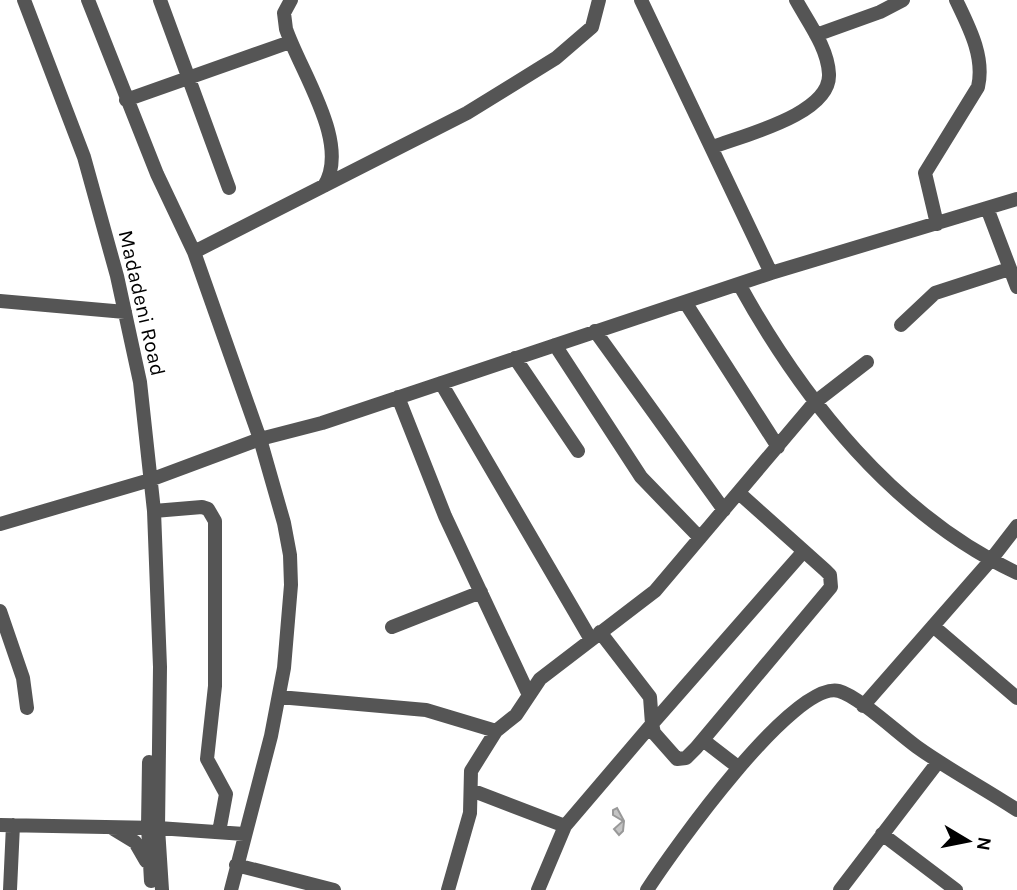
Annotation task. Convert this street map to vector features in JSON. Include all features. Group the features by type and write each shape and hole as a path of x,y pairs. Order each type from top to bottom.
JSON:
{"street":[{"name":"Madadeni Road","path":"24,0 84,157 125,312 139,382 154,511 156,628 160,667 152,883"},
{"path":"88,0 126,100 194,252 260,439 284,523 290,555 288,627 279,697 231,890"},
{"path":"160,0 229,188"},
{"path":"194,252 467,113 556,58 592,27 600,0"},
{"path":"641,0 771,273"},
{"path":"713,147 804,111 824,96 830,74 816,35 796,0"},
{"path":"816,35 880,12 903,0"},
{"path":"937,224 925,173 978,87 982,72 972,34 956,0"},
{"path":"286,2 284,18 290,42 331,139 333,167 324,186"},
{"path":"126,100 290,42"},
{"path":"0,524 150,480 260,439 398,397 771,273 1017,199"},
{"path":"987,208 1017,288"},
{"path":"901,325 935,293 1009,269"},
{"path":"739,284 771,342 814,403 901,494 990,561 1017,573"},
{"path":"0,300 125,312"},
{"path":"685,302 778,447"},
{"path":"595,331 724,510"},
{"path":"555,345 636,471 700,538"},
{"path":"515,358 578,451"},
{"path":"448,890 470,813 474,766 496,731 516,715 528,693 540,679 655,591 814,403 867,362"},
{"path":"441,383 595,635 650,697 654,733 677,759 686,758 703,740 831,587 830,575 739,493"},
{"path":"398,397 445,516 528,693"},
{"path":"154,511 202,507 208,509 215,522 215,686 207,759 225,789 219,832"},
{"path":"863,706 990,561 1017,526"},
{"path":"538,890 565,826 803,552"},
{"path":"392,627 481,592"},
{"path":"0,611 23,678 27,708"},
{"path":"933,626 1017,698"},
{"name":"Madadeni Road","path":"156,628 151,669 148,796 162,890"},
{"path":"647,890 738,767 777,725 810,699 837,690 938,762 1017,810"},
{"path":"279,697 338,705 426,709 496,731"},
{"path":"703,740 738,767"},
{"path":"840,890 938,762"},
{"path":"471,790 565,826"},
{"path":"112,827 138,813 148,796"},
{"path":"10,890 6,825 153,827 244,834"},
{"path":"112,827 139,846 152,883"},
{"path":"882,834 956,890"},
{"path":"236,865 334,890"}],"building":[{"path":"617,808 624,821 623,831 619,835 614,829 623,821 613,815 613,810"}]}
